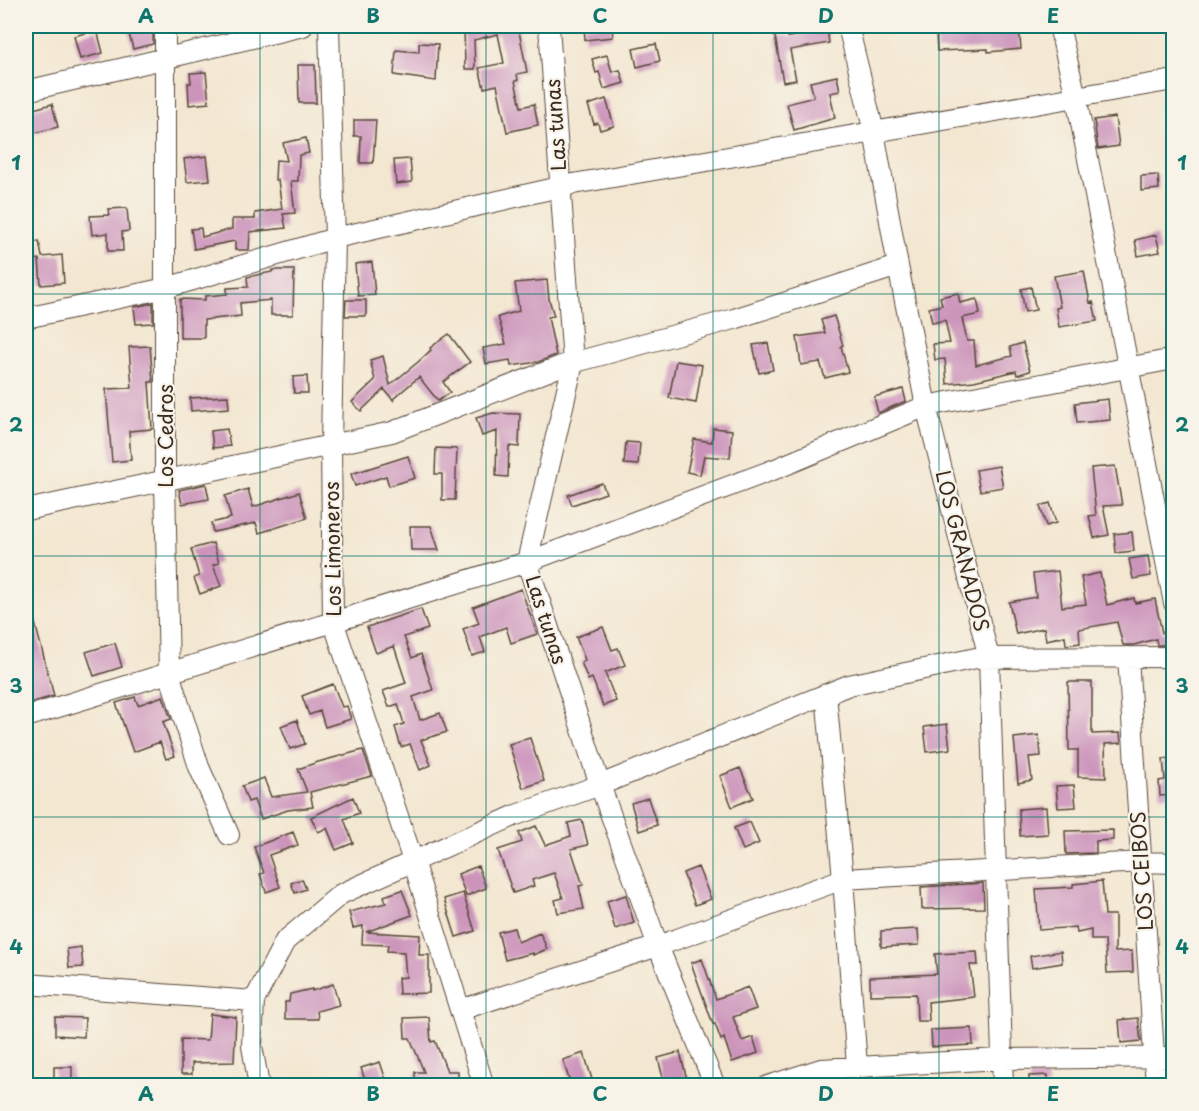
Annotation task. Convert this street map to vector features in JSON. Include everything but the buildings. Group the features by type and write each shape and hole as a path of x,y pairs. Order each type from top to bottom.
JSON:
{"street":[{"name":"Los Cedros","path":"165,26 165,481 169,673 199,767 229,836"},
{"path":"26,91 303,26"},
{"name":"Los Limoneros","path":"329,26 335,238 332,445 333,621 413,861 484,1086"},
{"name":"Las tunas","path":"549,26 573,363 527,562 600,785 658,946 715,1086"},
{"name":"LOS GRANADOS","path":"848,26 874,132 926,406 989,658 1003,1086"},
{"path":"1059,26 1076,97 1173,603"},
{"path":"26,318 166,288 335,238 560,187 1173,80"},
{"path":"26,510 392,432 573,363 734,319 898,266"},
{"path":"26,717 527,562 778,468 926,406 1173,359"},
{"name":"LOS CEIBOS","path":"1128,657 1142,862 1164,1058 1156,1086"},
{"path":"259,1086 252,1046 254,1001 285,941 341,894 516,815 600,785 849,685 976,658 1173,657"},
{"path":"826,694 857,1066"},
{"path":"460,1010 658,946 843,879 1142,862 1173,863"},
{"path":"26,984 254,1001"},
{"path":"768,1086 820,1069 857,1066 1001,1059 1164,1058"}]}
